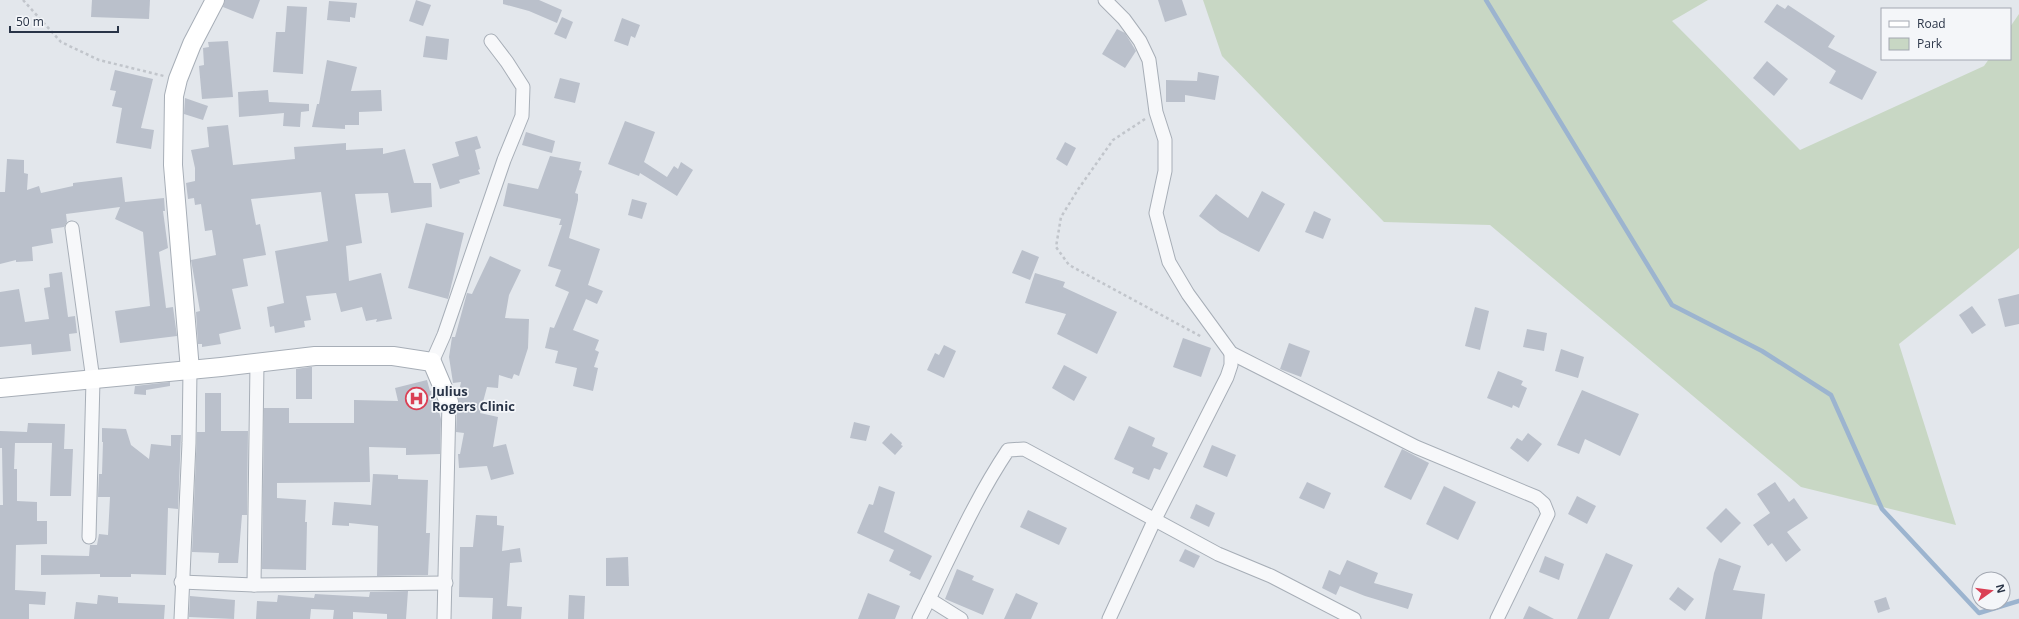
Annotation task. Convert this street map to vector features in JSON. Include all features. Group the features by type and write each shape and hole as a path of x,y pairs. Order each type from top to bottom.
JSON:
{"street":[{"path":"181,619 181,582 189,443 190,370 173,165 174,96 178,79 192,44 215,0"},
{"path":"1105,0 1124,20 1140,41 1149,60 1156,112 1165,140 1165,170 1156,214 1170,262 1188,294 1231,353 1416,447 1536,497 1544,504 1548,514 1497,619"},
{"path":"444,619 449,402 432,362 444,335 504,160 522,116 523,87 491,41"},
{"path":"72,228 93,380 89,537"},
{"path":"1109,619 1154,521 1227,377 1231,366 1231,353"},
{"path":"0,388 93,380 315,356 393,356 432,362"},
{"path":"254,585 257,363"},
{"path":"919,619 975,504 1008,450 1024,449 1154,521 1218,554 1271,576 1354,619"},
{"path":"181,582 254,585 446,584"},
{"path":"929,599 961,619"}],"path":[{"path":"23,0 61,42 99,60 178,79"},
{"path":"1156,112 1113,140 1079,188 1061,217 1056,248 1069,265 1204,338"}],"green space":[{"path":"1203,0 1708,0 1672,21 1800,150 1984,66 1988,60 2011,60 2011,26 2019,14 2019,248 1899,344 1956,525 1801,487 1490,225 1384,222 1222,56"}],"building":[{"path":"92,0 150,0 149,19 91,17"},
{"path":"225,0 260,0 253,19 223,7"},
{"path":"416,0 431,5 423,26 409,21"},
{"path":"503,0 539,0 562,10 557,23 529,11 503,4"},
{"path":"1158,0 1182,0 1187,15 1165,22"},
{"path":"329,1 357,3 355,18 350,17 350,22 327,20"},
{"path":"1777,4 1785,9 1788,5 1835,36 1828,47 1877,72 1862,100 1829,83 1836,71 1764,22"},
{"path":"287,6 307,7 303,74 273,72 276,32 285,32"},
{"path":"562,17 573,22 566,39 554,34"},
{"path":"622,18 640,25 635,38 631,36 628,46 614,41"},
{"path":"1117,29 1125,33 1136,51 1125,68 1102,54"},
{"path":"426,36 449,39 447,60 423,57"},
{"path":"228,41 233,97 202,99 199,66 204,65 203,48 209,47 208,42"},
{"path":"327,60 357,67 351,91 381,90 382,111 359,112 359,125 345,125 345,129 312,127 317,104 319,104"},
{"path":"1767,61 1788,79 1774,96 1753,78"},
{"path":"115,70 153,79 141,128 154,130 151,149 116,143 122,108 112,106 116,91 110,90"},
{"path":"1198,72 1219,76 1215,100 1185,95 1185,102 1166,102 1166,80 1197,81"},
{"path":"560,78 580,83 575,103 554,98"},
{"path":"268,90 269,102 309,104 309,111 301,112 300,127 283,126 284,113 239,117 238,92"},
{"path":"185,98 208,106 203,120 184,114"},
{"path":"625,121 655,132 644,162 667,177 674,166 678,169 681,162 693,170 677,196 640,173 639,176 608,164"},
{"path":"228,125 233,165 295,159 294,147 346,143 346,150 383,148 383,154 405,149 414,183 431,183 432,207 391,213 388,193 355,194 362,243 346,246 349,281 381,273 392,319 376,322 377,319 366,321 362,307 341,312 336,293 306,296 311,320 304,321 305,327 275,333 274,326 270,327 267,307 284,303 275,251 328,241 321,192 251,199 256,225 260,224 266,255 243,259 248,286 232,289 241,329 219,334 221,344 202,347 202,344 198,344 196,312 200,311 191,260 216,255 212,230 205,231 201,204 195,205 194,198 188,199 186,183 195,181 195,168 191,150 209,147 207,127"},
{"path":"526,132 555,141 552,153 522,145"},
{"path":"477,136 481,148 475,150 480,174 459,180 460,183 440,189 432,164 459,156 455,142"},
{"path":"1065,142 1076,148 1067,166 1056,159"},
{"path":"550,156 581,162 579,170 582,171 575,193 578,194 578,200 569,238 600,249 588,285 603,291 597,304 586,299 573,330 599,340 595,350 599,352 594,367 598,368 593,391 573,386 577,368 555,363 558,351 545,348 550,327 554,328 569,292 555,286 561,270 548,266 562,225 559,225 561,219 503,206 508,183 538,189"},
{"path":"7,159 24,160 24,173 28,174 27,190 39,186 41,193 73,186 73,183 122,177 125,202 164,198 165,211 163,211 168,248 159,252 166,308 173,307 177,336 120,343 115,311 150,306 143,232 115,219 120,207 66,214 67,222 64,227 51,229 53,243 32,247 33,261 16,262 16,260 0,264 0,192 5,192"},
{"path":"1262,191 1285,204 1259,252 1220,232 1199,216 1216,194 1248,218"},
{"path":"632,199 647,203 642,219 628,215"},
{"path":"1314,211 1331,219 1323,239 1305,232"},
{"path":"426,223 464,233 448,299 408,288"},
{"path":"1022,250 1039,257 1030,280 1012,273"},
{"path":"490,256 521,270 509,295 505,318 529,319 528,348 519,376 514,374 512,379 499,375 498,388 487,387 480,413 498,417 493,447 506,444 514,474 491,480 487,466 459,468 458,454 460,454 464,433 456,432 457,409 459,403 458,396 461,382 453,383 449,357 452,337 455,337 467,293 472,294"},
{"path":"62,272 68,317 75,316 77,333 69,334 71,351 32,355 31,344 0,347 0,292 19,289 25,322 49,319 44,288 50,287 49,274"},
{"path":"1035,273 1065,282 1063,287 1117,312 1097,354 1057,334 1066,314 1025,303"},
{"path":"2019,294 2019,324 2005,327 1998,299"},
{"path":"1972,306 1986,325 1972,334 1959,315"},
{"path":"1475,307 1489,311 1480,350 1465,346"},
{"path":"1527,329 1547,333 1544,351 1523,347"},
{"path":"1183,338 1211,348 1201,377 1173,367"},
{"path":"1289,343 1310,351 1301,377 1280,369"},
{"path":"944,345 956,351 944,378 927,370 935,353 939,355"},
{"path":"1561,349 1584,357 1578,378 1555,371"},
{"path":"1064,365 1087,377 1074,401 1052,388"},
{"path":"312,367 312,399 296,399 296,369"},
{"path":"1498,371 1523,381 1521,385 1527,388 1519,408 1513,405 1512,408 1487,398"},
{"path":"427,380 430,391 433,390 441,419 440,454 406,455 406,448 369,447 370,482 277,483 277,498 306,500 306,570 262,569 264,408 289,408 289,423 354,423 354,400 398,401 395,388"},
{"path":"170,382 170,386 146,390 146,395 134,394 135,386"},
{"path":"1582,390 1639,414 1620,456 1585,439 1579,454 1557,445"},
{"path":"205,393 221,393 221,431 248,431 247,515 242,515 238,563 218,563 219,553 192,552 197,432 205,432"},
{"path":"854,422 870,426 866,441 850,438"},
{"path":"28,423 65,424 64,449 73,449 71,496 50,496 52,443 15,443 14,469 17,469 17,501 37,502 37,521 47,521 47,544 16,545 15,590 46,592 45,605 29,604 29,619 0,619 0,505 3,505 2,448 0,448 0,431 27,432"},
{"path":"1129,426 1155,438 1152,446 1168,453 1160,470 1154,468 1149,480 1132,473 1134,468 1114,459"},
{"path":"102,428 126,429 131,445 149,459 151,444 171,446 171,435 181,435 178,509 168,508 166,575 131,574 131,577 100,577 100,574 41,575 41,555 89,556 90,545 97,545 99,534 108,535 110,497 98,497 99,474 102,474"},
{"path":"891,433 902,443 901,445 903,446 895,455 882,443"},
{"path":"1528,433 1542,444 1528,462 1510,448 1517,438 1522,441"},
{"path":"1212,445 1236,455 1227,477 1203,467"},
{"path":"1402,449 1429,463 1411,500 1384,487"},
{"path":"373,474 398,475 398,479 428,480 426,533 430,533 428,575 377,576 378,526 349,523 349,526 332,525 334,502 371,505"},
{"path":"1307,482 1331,493 1324,509 1299,498"},
{"path":"1775,482 1789,502 1794,498 1808,518 1787,532 1801,550 1786,562 1772,543 1768,546 1753,525 1770,513 1757,494"},
{"path":"879,486 895,492 884,532 932,556 920,580 909,575 911,572 889,561 894,550 857,533 869,504 873,505"},
{"path":"1444,486 1476,502 1458,540 1426,524"},
{"path":"1577,496 1596,506 1587,524 1568,514"},
{"path":"1196,504 1215,513 1209,527 1190,518"},
{"path":"1726,508 1741,523 1721,543 1706,528"},
{"path":"1028,510 1067,528 1059,545 1020,527"},
{"path":"476,515 497,516 497,525 504,526 502,551 520,548 522,562 510,563 507,606 522,607 521,619 492,619 493,598 459,597 460,547 473,547"},
{"path":"1185,549 1200,556 1194,568 1179,561"},
{"path":"1606,553 1633,565 1609,619 1577,619"},
{"path":"1545,556 1564,564 1559,580 1539,572"},
{"path":"628,557 629,586 606,586 606,558"},
{"path":"1719,558 1741,566 1733,590 1765,594 1762,619 1705,619 1714,573"},
{"path":"1347,560 1378,573 1374,583 1413,594 1408,609 1365,596 1340,586 1336,595 1322,588 1329,570 1340,575"},
{"path":"957,569 974,576 972,580 994,589 983,615 945,599"},
{"path":"1678,587 1694,599 1685,611 1669,599"},
{"path":"408,591 406,619 387,619 387,614 353,612 353,619 333,619 334,610 311,609 310,619 256,619 257,601 277,602 278,595 314,598 315,594 369,597 370,592"},
{"path":"868,593 900,606 895,619 858,619"},
{"path":"1016,593 1038,603 1031,619 1004,619"},
{"path":"98,595 118,597 118,603 165,605 164,619 74,619 76,602 97,604"},
{"path":"569,595 585,596 584,619 568,619"},
{"path":"190,596 235,600 234,619 189,617"},
{"path":"1886,597 1890,609 1878,613 1874,601"},
{"path":"1529,606 1554,619 1523,619"}],"waterway":[{"path":"1486,0 1672,305 1762,351 1831,395 1882,509 1979,613 2019,601"}],"place":[{"name":"Julius Rogers Clinic","path":"416,398"}]}
